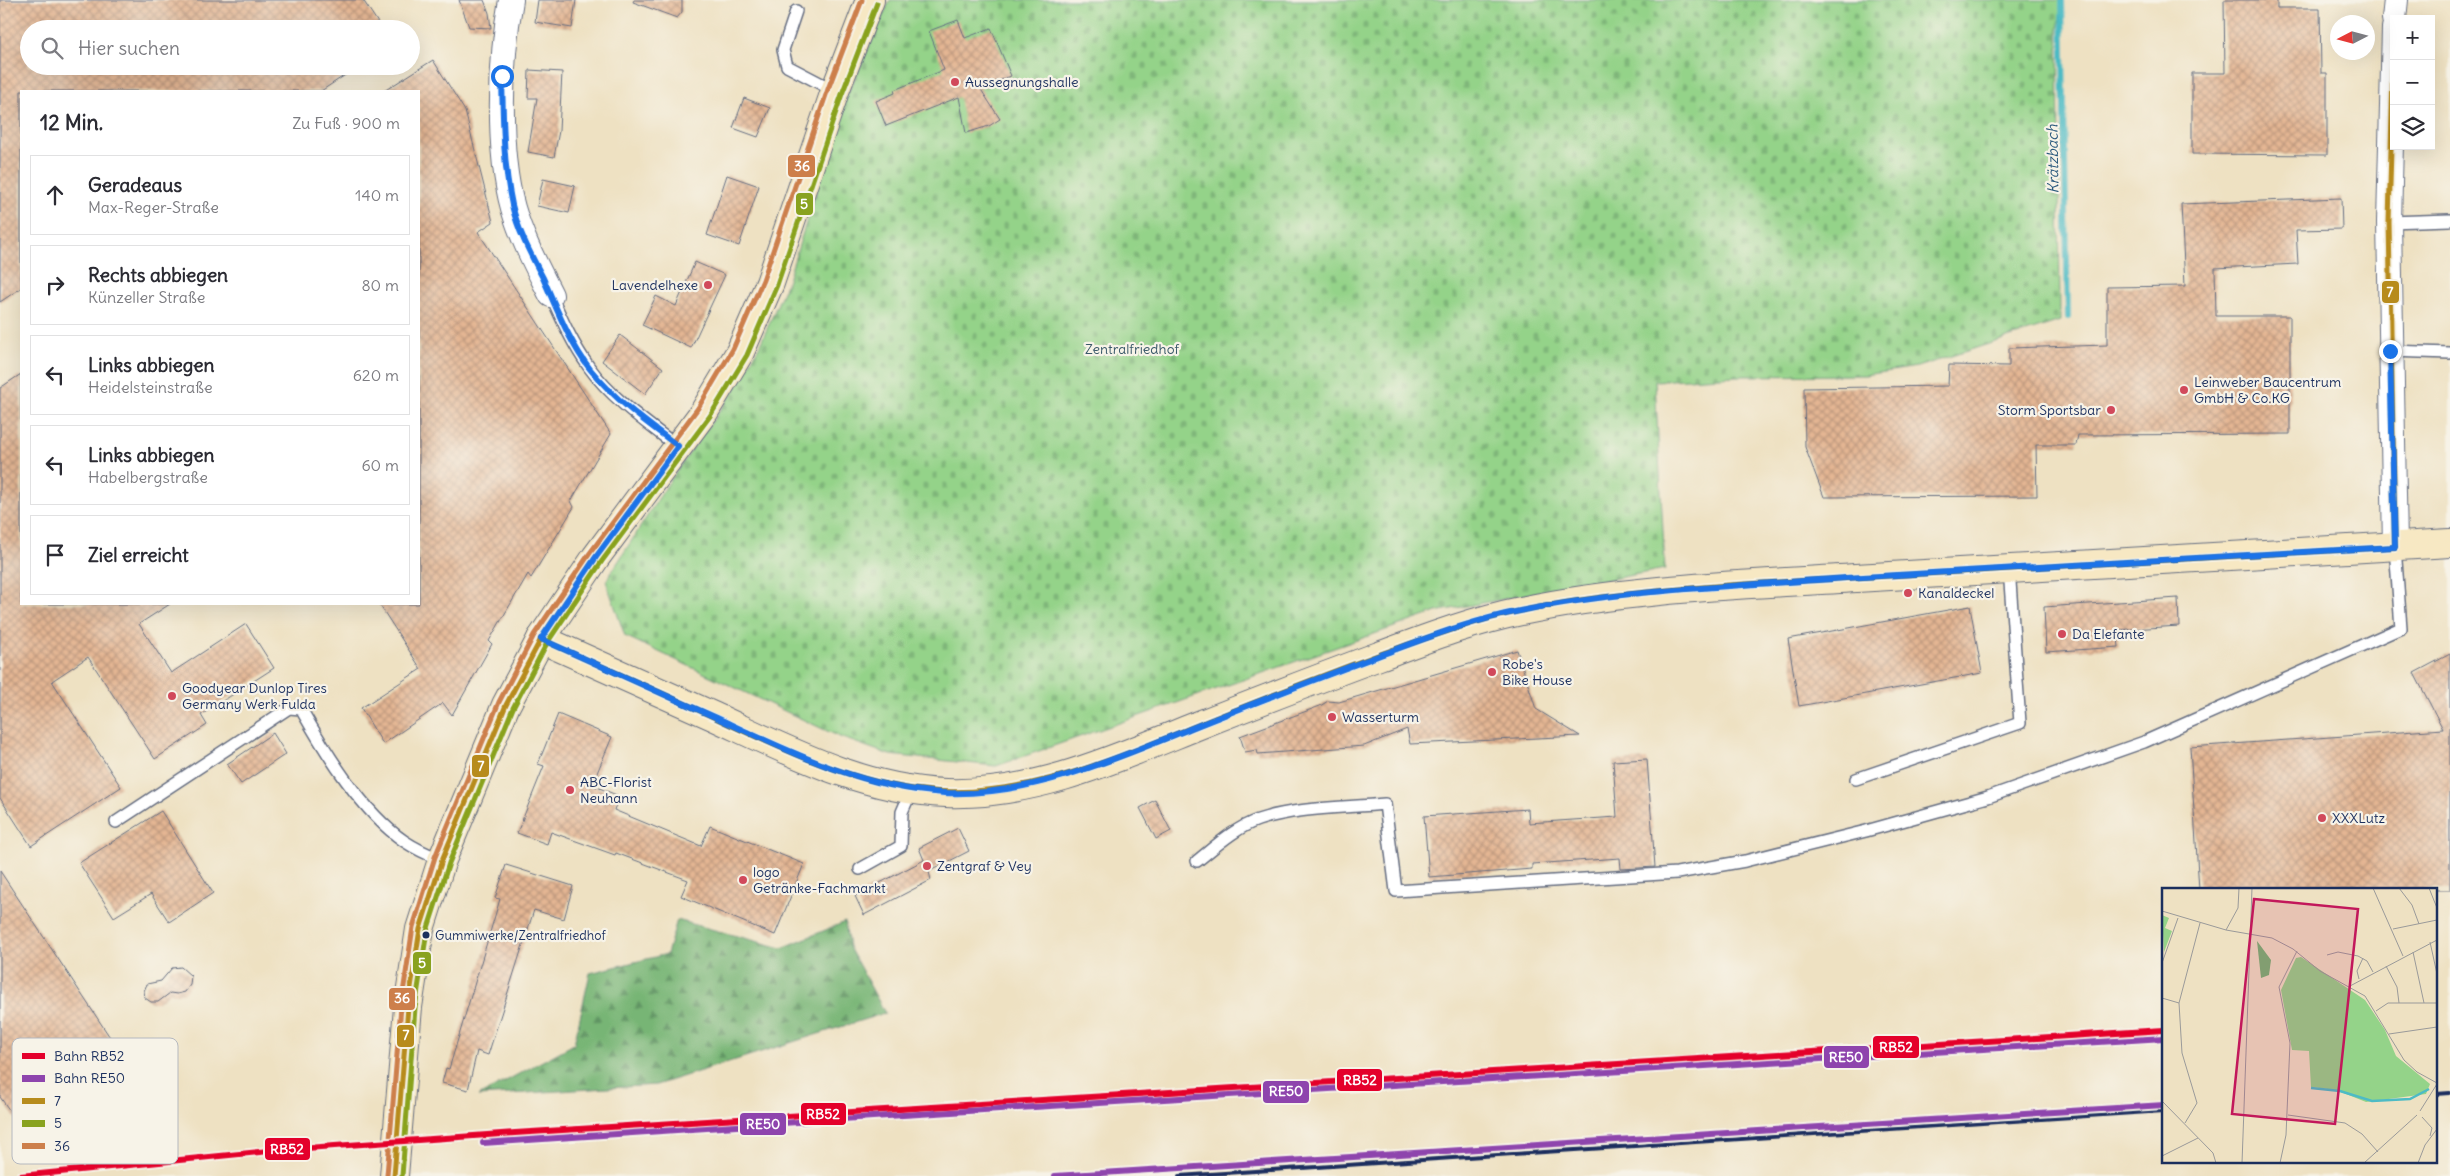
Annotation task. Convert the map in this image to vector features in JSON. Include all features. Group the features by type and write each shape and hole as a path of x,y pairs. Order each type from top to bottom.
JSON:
{"main road":[{"path":"394,1176 408,1007 420,928 442,860 506,705 541,639 596,557 724,381 756,319 834,91 869,0"},
{"path":"541,639 854,778 945,793 970,792 1027,785 1059,778 1140,749 1283,691 1439,634 1516,612 1582,600 1677,590 2009,568 2450,543"}],"street":[{"path":"511,0 502,76 506,166 512,206 520,228 551,295"},
{"path":"2394,15 2396,0"},
{"path":"2393,60 2389,222 2395,547"}],"lane":[{"path":"796,11 783,50 787,66 834,91"},
{"path":"2389,222 2450,220"},
{"path":"551,295 565,326 589,368 615,397 678,446"},
{"path":"2390,351 2450,353"},
{"path":"1197,861 1235,831 1258,820 1286,814 1385,804 1396,891 1677,873 1745,861 1866,831 1988,797 2144,742 2401,628 2395,547"},
{"path":"1856,779 2020,723 2009,568"},
{"path":"116,822 288,708 294,707 301,709 326,753 377,817 405,842 442,860"},
{"path":"860,869 901,846 902,812 912,789"}],"green space":[{"name":"Zentralfriedhof","path":"890,0 2063,0 2058,29 2060,321 1917,367 1865,375 1735,376 1655,381 1665,569 1440,611 996,766 890,755 840,737 625,636 606,581 667,485 738,385 760,345 788,280 844,102"},
{"path":"677,920 782,948 845,922 849,947 885,1013 656,1085 478,1096 574,1044 590,973 667,954"}],"building":[{"path":"0,0 363,0 376,20 20,20 20,75 345,75 323,90 20,90 20,289 0,302"},
{"path":"459,0 484,0 489,13 491,28 469,27"},
{"path":"538,0 576,0 572,28 535,22"},
{"path":"634,0 682,0 682,12 677,18 633,2"},
{"path":"2224,0 2277,0 2277,8 2320,8 2321,73 2327,73 2327,155 2192,154 2192,73 2225,73"},
{"name":"Aussegnungshalle","path":"958,20 965,38 991,28 1011,76 980,88 1000,119 989,126 966,133 959,97 886,126 876,101 895,93 894,90 944,70 929,31"},
{"path":"433,60 465,111 493,222 478,232 611,434 571,501 574,507 531,578 528,574 489,641 492,644 452,715 443,703 383,744 361,708 421,669 380,605 420,605 420,90 386,90 409,75 420,75 420,68"},
{"path":"529,70 562,72 559,131 554,157 528,152 537,98 528,98"},
{"path":"744,98 770,108 758,137 733,128"},
{"path":"727,175 759,186 739,246 707,235"},
{"path":"543,179 575,186 569,213 537,206"},
{"path":"2341,198 2342,229 2296,230 2298,264 2215,268 2216,316 2290,316 2290,434 2078,435 2076,445 2036,445 2037,496 1824,497 1805,447 1804,388 1948,386 1949,365 2009,366 2009,348 2107,345 2107,287 2185,286 2181,204"},
{"path":"695,262 725,275 691,348 642,325 656,296 676,306"},
{"path":"620,335 663,368 645,394 602,361"},
{"path":"20,375 20,605 168,605 139,624 171,673 246,624 274,668 201,715 207,725 155,759 88,657 52,681 121,787 31,846 0,798 0,388"},
{"path":"2178,598 2179,626 2117,630 2119,647 2046,652 2044,607"},
{"path":"1970,606 1982,673 1799,706 1788,639"},
{"path":"1517,650 1536,709 1580,736 1410,744 1407,729 1364,746 1258,754 1257,750 1245,752 1240,736 1320,706 1328,701 1339,702"},
{"name":"XXXLutz","path":"2450,654 2450,890 2438,890 2438,888 2199,888 2190,747 2443,729 2414,673"},
{"path":"558,714 612,737 592,785 619,796 614,810 701,846 710,826 804,864 775,935 681,896 688,880 616,853 615,855 551,832 547,844 517,833 544,766 538,764"},
{"path":"273,733 286,754 241,784 227,764"},
{"path":"1647,759 1655,867 1621,869 1620,858 1532,864 1532,869 1429,877 1424,816 1528,809 1529,823 1617,817 1613,761"},
{"path":"1155,800 1171,831 1156,839 1140,808"},
{"path":"161,811 213,893 169,922 151,894 114,917 79,863"},
{"name":"Zentgraf & Vey","path":"958,828 969,851 930,871 928,868 931,880 864,915 855,896 924,860 919,848"},
{"path":"506,865 573,886 564,919 534,910 488,1055 477,1051 468,1090 442,1083 446,1068 449,1069 500,899 495,898"},
{"path":"0,871 111,1038 12,1038 12,1114 0,1097"},
{"path":"181,967 191,976 190,985 185,992 170,993 158,1002 151,1002 145,998 144,991 147,984 161,981 172,968"}],"waterway":[{"name":"Krätzbach","path":"2062,0 2068,317"}],"railway":[{"path":"2438,1094 2450,1093"},
{"path":"1179,1176 2162,1111"}],"rail line":[{"name":"RB52","path":"178,1160 279,1150 515,1133 2162,1030"},
{"name":"RE50","path":"483,1143 903,1115 2162,1038"},
{"name":"RE50","path":"1055,1176 2162,1105"},
{"name":"RB52","path":"20,1176 140,1164"}],"transit line":[{"name":"36","path":"387,1175 401,1006 413,927 435,857 499,702 534,635 590,553 698,408 733,349 763,280 828,89 862,0"},
{"name":"5","path":"402,1176 415,1008 427,931 449,863 513,708 547,643 602,561 710,416 747,355 777,285 842,94 877,3"},
{"name":"7","path":"2393,60 2389,222 2395,547"},
{"name":"7","path":"541,639 782,748 833,769 886,784 913,789 953,792 992,790 1068,774 1142,748 1303,683 1421,640 1485,620 1554,604 1624,594 1729,585 2395,547"},
{"name":"7","path":"394,1176 408,1007 420,929 442,860 506,705 541,639"}],"place":[{"name":"Aussegnungshalle","path":"955,82"},
{"name":"Lavendelhexe","path":"708,285"},
{"name":"Leinweber Baucentrum GmbH & Co.KG","path":"2184,390"},
{"name":"Storm Sportsbar","path":"2111,410"},
{"name":"Kanaldeckel","path":"1908,593"},
{"name":"Da Elefante","path":"2062,634"},
{"name":"Robe's Bike House","path":"1492,672"},
{"name":"Goodyear Dunlop Tires Germany Werk Fulda","path":"172,696"},
{"name":"Wasserturm","path":"1332,717"},
{"name":"ABC-Florist Neuhann","path":"570,790"},
{"name":"XXXLutz","path":"2322,818"},
{"name":"Zentgraf & Vey","path":"927,866"},
{"name":"logo Getränke-Fachmarkt","path":"743,880"},
{"name":"Gummiwerke/Zentralfriedhof","path":"426,935"}],"route":[{"path":"502,76 506,166 512,206 530,251 565,326 589,368 615,397 678,446 596,557 541,639 854,778 912,789 945,793 997,790 1059,778 1140,749 1283,691 1439,634 1516,612 1582,600 1677,590 1969,570 2395,547 2390,351"}]}
